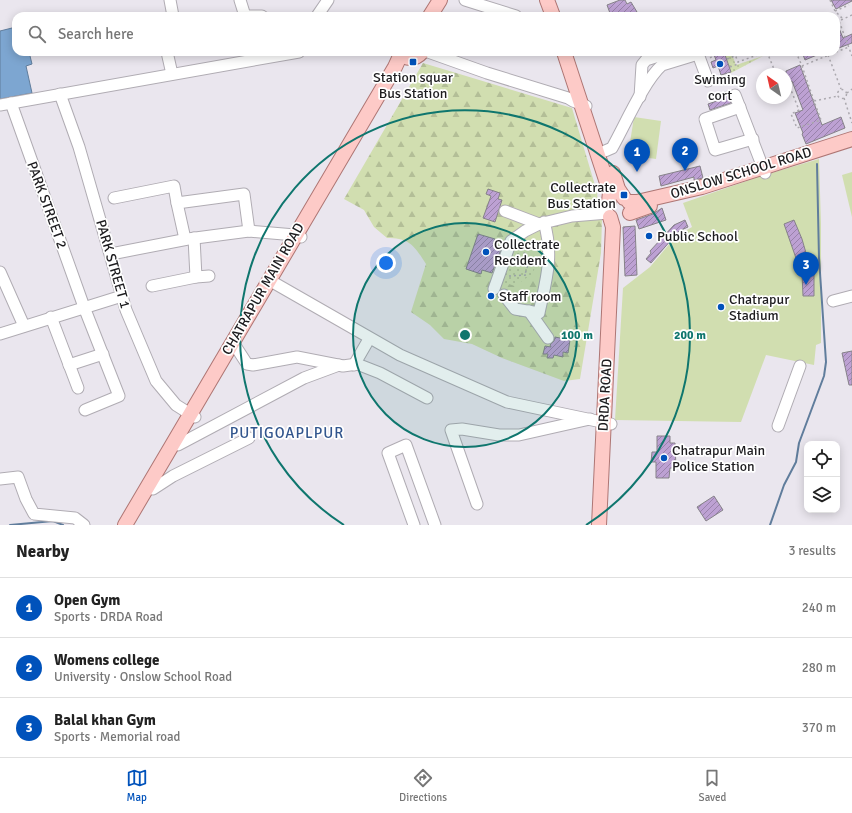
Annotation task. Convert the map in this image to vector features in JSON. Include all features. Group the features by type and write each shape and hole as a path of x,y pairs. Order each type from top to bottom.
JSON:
{"main road":[{"path":"426,12 433,0"},
{"path":"432,12 440,0"},
{"path":"547,0 552,12"},
{"path":"553,0 557,12"},
{"name":"CHATRAPUR MAIN ROAD","path":"125,525 193,416 298,236 400,70 412,56"},
{"path":"565,56 610,192 619,210"},
{"path":"571,56 581,101"},
{"name":"DRDA ROAD","path":"581,101 605,151 618,189 619,210 602,422 599,525"},
{"name":"ONSLOW SCHOOL ROAD","path":"764,170 852,139"},
{"name":"ONSLOW SCHOOL ROAD","path":"619,210 637,202 702,187 852,146"},
{"name":"DRDA ROAD","path":"602,422 606,525"},
{"name":"CHATRAPUR MAIN ROAD","path":"131,525 150,487"}],"street":[{"path":"170,0 172,12"},
{"path":"240,0 244,12"},
{"path":"320,12 328,0"},
{"path":"465,0 503,12"},
{"path":"168,56 172,74"},
{"path":"5,104 272,56"},
{"path":"420,56 567,103 581,101"},
{"path":"640,98 642,65 646,60 658,56"},
{"path":"605,151 612,148 640,98 662,65 688,56"},
{"path":"698,56 708,81"},
{"name":"PARK STREET 1","path":"60,94 79,147 126,310 156,381 176,404 193,416"},
{"path":"735,95 764,170"},
{"name":"PARK STREET 2","path":"5,104 84,307 104,354 119,396 85,410"},
{"path":"740,107 706,119 715,150 753,139"},
{"path":"114,198 174,186 177,203 190,239 196,277"},
{"path":"177,203 244,194 249,231"},
{"path":"494,289 511,241 518,236 541,223 572,216 619,210"},
{"path":"505,211 541,223"},
{"path":"504,295 515,309 539,313 549,268 550,250 541,223"},
{"path":"111,254 190,239 249,231 298,236"},
{"path":"0,272 24,326"},
{"path":"152,286 196,277 209,276"},
{"path":"271,281 369,339 400,355 507,402 602,422"},
{"path":"0,334 122,296"},
{"path":"833,300 852,296"},
{"path":"529,312 548,338"},
{"path":"51,317 78,388"},
{"path":"354,365 369,339"},
{"path":"235,343 247,364 253,365 297,357 339,366"},
{"path":"69,365 104,354"},
{"path":"176,444 304,378 339,366 354,365 380,373 427,398"},
{"path":"778,426 800,366"},
{"path":"476,504 451,430 500,435 519,435 602,422"},
{"path":"150,487 249,438"},
{"path":"414,525 388,453 406,445 435,525"},
{"path":"0,479 18,477 26,499 34,514 75,518 84,525"}],"path":[{"path":"830,0 835,11 849,5"},
{"path":"840,21 852,15"},
{"path":"840,16 843,19"},
{"path":"840,24 852,56"},
{"path":"840,50 849,47"},
{"path":"727,59 735,56 738,62"},
{"path":"730,67 738,64 738,62 754,56"},
{"path":"769,56 774,68"},
{"path":"792,92 799,110 790,114 797,128 821,120 798,56"},
{"path":"802,66 826,56"},
{"path":"828,56 841,89 847,92"},
{"path":"838,96 838,91 841,89"},
{"path":"852,90 847,92 844,98 852,123"},
{"path":"814,101 838,96 844,98"},
{"path":"500,273 512,277 526,274 529,263 527,254 523,252 525,244 518,236"}],"green space":[{"path":"725,56 733,56 736,65 763,56 731,73"},
{"path":"423,63 572,108 597,192 598,204 593,204 593,218 602,219 601,253 580,379 564,381 502,358 472,344 444,339 430,325 411,312 426,264 418,252 406,241 387,238 374,227 364,210 344,199"},
{"path":"634,117 661,121 656,159 628,155"},
{"name":"Chatrapur Stadium","path":"819,159 821,224 821,343 816,345 814,365 766,355 741,422 615,420 623,288 650,267 676,236 692,227 683,203 761,176"},
{"path":"852,172 852,217 842,175"},
{"path":"523,234 536,266 532,274 515,286 499,281 507,255"}],"water":[{"path":"12,28 12,56 30,56 32,64 26,66 32,93 0,99 0,31"}],"building":[{"path":"620,0 625,0 627,4 631,2 637,12 610,12 607,5"},
{"path":"831,0 852,0 852,1 836,9"},
{"path":"840,31 843,38 852,34 852,43 840,48"},
{"name":"Swiming cort","path":"714,56 725,56 731,72 721,75 718,66 713,68 711,62 716,60"},
{"path":"804,56 814,56 805,60"},
{"path":"800,65 822,125 841,117 845,128 806,144 795,113 803,110 792,81 792,68"},
{"path":"730,90 728,94 731,103 710,110 708,104 717,101 715,96"},
{"path":"700,166 703,178 694,180 694,177 661,186 659,176"},
{"path":"488,189 500,193 498,199 502,200 495,222 483,218 491,196 486,194"},
{"path":"662,208 666,220 639,229 636,220 653,214"},
{"path":"685,220 688,227 679,231 651,263 646,259 651,253 650,251 674,225"},
{"path":"794,220 802,239 808,260 797,261 784,224"},
{"path":"635,226 637,275 625,276 623,227"},
{"name":"Collectrate Recident","path":"478,234 495,239 493,244 502,247 492,273 482,270 481,274 466,269"},
{"path":"802,273 814,273 814,296 803,296"},
{"path":"555,337 570,340 568,353 563,352 563,357 554,355 553,358 547,358 548,354 543,354 545,346 551,347 550,345 554,341"},
{"path":"852,351 852,385 849,385 842,353"},
{"path":"657,436 670,436 670,443 675,443 676,468 670,468 669,478 656,478 656,462 651,462 652,452 657,452"},
{"path":"714,496 723,510 706,521 697,507"}],"waterway":[{"path":"770,525 784,485 796,462 799,443 824,376 826,362 819,258 817,164"},
{"path":"10,525 53,521 63,525"}],"place":[{"name":"Station squar Bus Station","path":"413,62"},
{"name":"Swiming cort","path":"720,64"},
{"name":"Womens college","path":"685,171"},
{"name":"Open Gym","path":"637,172"},
{"name":"Collectrate Bus Station","path":"624,195"},
{"name":"Public School","path":"649,236"},
{"name":"Collectrate Recident","path":"486,252"},
{"name":"Balal khan Gym","path":"806,285"},
{"name":"Staff room","path":"491,296"},
{"name":"Chatrapur Stadium","path":"721,307"},
{"name":"Chatrapur Main Police Station","path":"664,458"}],"district":[{"name":"PUTIGOAPLPUR","path":"287,433"}]}
